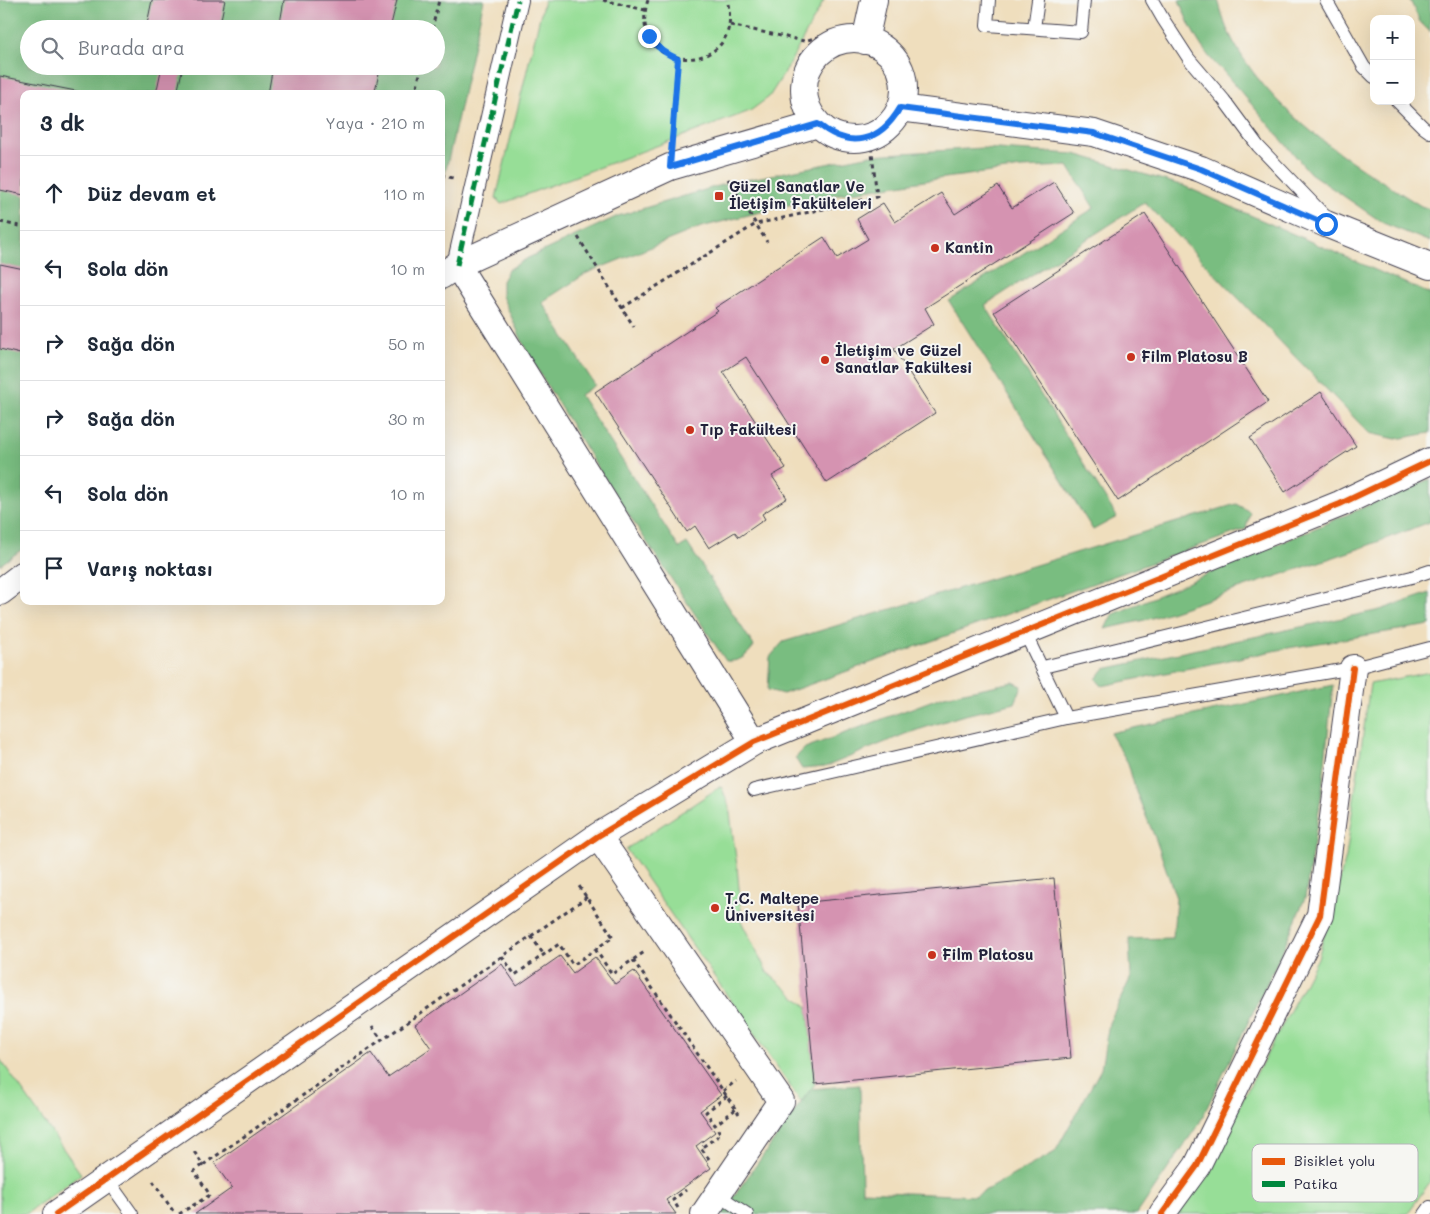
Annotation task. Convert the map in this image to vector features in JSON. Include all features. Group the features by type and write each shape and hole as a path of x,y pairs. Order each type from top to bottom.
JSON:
{"street":[{"path":"518,0 449,270 754,742"},
{"path":"870,21 878,46 890,55 898,66 903,79 904,94 900,108 893,120 883,130 870,136 856,140 842,138 829,133 818,124 809,112 805,99 804,85 807,71 814,59 824,49 837,42 851,39 870,21"},
{"path":"900,108 1094,133 1201,169 1340,230 1430,266"},
{"path":"449,270 670,167 818,124"},
{"path":"56,1214 598,836 754,742 1340,504 1430,461"},
{"path":"0,592 20,577"},
{"path":"1162,1214 1196,1166 1320,915 1353,668"},
{"path":"598,836 780,1101 710,1204"}],"lane":[{"path":"990,0 987,25 1081,32 1084,0"},
{"path":"1034,28 1038,0"},
{"path":"1152,0 1189,59 1224,100 1258,146 1340,230"},
{"path":"1326,0 1364,67 1370,73"},
{"path":"1401,105 1430,132"},
{"path":"1042,667 1412,577 1430,571"},
{"path":"1025,633 1066,718"},
{"path":"754,790 1066,718 1353,668 1430,648"},
{"path":"107,1179 132,1214"},
{"path":"710,1204 747,1214"},
{"path":"1424,1214 1430,1207"}],"path":[{"path":"434,20 438,0"},
{"path":"603,0 645,10"},
{"path":"648,0 645,10 645,23 649,36 656,46 666,54 678,59 692,60 705,56 716,49 725,38 730,26 730,12 727,0"},
{"path":"730,26 804,41 870,21"},
{"path":"670,167 678,59"},
{"path":"416,90 420,75"},
{"path":"622,308 756,224 877,197 870,136"},
{"path":"713,155 767,242"},
{"path":"565,216 634,327"},
{"path":"0,222 20,226"},
{"path":"502,956 515,975 559,944 573,965 614,937 576,881"},
{"path":"179,1214 210,1195 194,1171 587,897"},
{"path":"531,936 544,955"},
{"path":"595,949 612,974 668,937"},
{"path":"633,960 755,1138"},
{"path":"727,1096 706,1112 715,1125 736,1110"},
{"path":"188,1158 195,1153 203,1165"},
{"path":"123,1202 160,1177"},
{"path":"153,1181 175,1214"}],"green space":[{"path":"0,0 484,0 445,174 445,90 20,90 20,551 0,565"},
{"path":"544,0 824,0 785,72 769,97 750,111 501,204 496,198"},
{"path":"1179,0 1218,0 1227,29 1243,59 1263,85 1286,109 1337,151 1421,206 1430,209 1430,242 1383,223 1310,173 1208,56 1192,29"},
{"path":"1410,0 1430,0 1430,32 1420,22"},
{"path":"982,148 1075,154 1184,186 1430,294 1430,433 1396,439 1369,433 1145,202 985,305 1117,517 1093,530 949,301 1094,208 1068,166 1022,168 820,197 701,227 587,273 542,302 595,385 580,395 679,548 687,543 754,646 742,658 735,661 726,661 597,467 528,354 502,296 502,281 508,270 528,258 618,216 721,185 871,155"},
{"path":"1430,479 1430,522 1361,548 1149,619 1105,629 1112,615"},
{"path":"1236,504 1250,512 1246,529 783,694 768,690 770,657 783,642"},
{"path":"1430,593 1430,625 1288,648 1102,686 1096,679 1104,669 1380,610"},
{"path":"1430,672 1430,1182 1418,1199 1418,1144 1252,1144 1252,1202 1416,1202 1407,1214 1170,1214 1236,1112 1318,958 1346,857 1370,684"},
{"path":"1013,682 1022,686 1015,703 961,716 905,734 825,767 802,769 795,758 805,748 944,696"},
{"path":"1333,685 1322,791 1305,898 1281,954 1200,1122 1137,1214 721,1214 811,1089 860,1085 862,1191 975,1196 1055,1152 1101,1069 1109,1023 1131,977 1129,939 1173,938 1176,898 1156,840 1136,792 1128,763 1110,733"},
{"path":"721,786 729,806 742,923 767,972 808,1008 815,1084 801,1102 626,849"},
{"path":"0,1059 81,1174 26,1214 0,1214"}],"building":[{"path":"152,0 225,0 221,20 148,20"},
{"path":"284,0 397,0 392,20 281,20"},
{"path":"160,75 181,75 178,90 157,90"},
{"path":"271,75 379,75 375,90 269,90"},
{"path":"0,76 71,90 20,90 20,194 0,190"},
{"path":"1054,182 1074,213 925,308 934,324 894,349 935,413 827,483 746,357 723,372 786,468 772,476 787,498 762,514 765,519 739,537 735,532 709,548 695,526 687,532 595,392 718,311 715,308 824,237 837,258 868,239 857,219 883,203 895,222 941,193 955,214 998,186 1012,208"},
{"name":"Film Platosu B","path":"1145,214 1268,402 1118,501 994,312"},
{"path":"0,264 20,268 20,354 0,349"},
{"path":"1321,392 1356,446 1285,492 1250,438"},
{"name":"Film Platosu","path":"1054,878 1071,1058 815,1084 798,903"},
{"path":"560,956 573,973 595,957 615,984 634,971 721,1095 700,1111 715,1132 696,1146 711,1168 666,1200 676,1214 195,1214 232,1188 214,1163 371,1053 388,1077 431,1048 415,1025 502,964 517,986"}],"marked path":[{"path":"457,265 518,0"}],"cycle path":[{"path":"56,1214 598,836 754,742 1340,504 1430,461"},
{"path":"1162,1214 1197,1166 1320,915 1353,668"}],"place":[{"name":"Güzel Sanatlar Ve İletişim Fakülteleri","path":"719,196"},
{"name":"Kantin","path":"935,248"},
{"name":"Film Platosu B","path":"1131,357"},
{"name":"İletişim ve Güzel Sanatlar Fakültesi","path":"825,360"},
{"name":"Tıp Fakültesi","path":"690,430"},
{"name":"T.C. Maltepe Üniversitesi","path":"715,908"},
{"name":"Film Platosu","path":"932,955"}],"route":[{"path":"649,36 656,46 666,54 678,59 670,167 818,124 829,133 842,138 856,140 883,130 893,120 900,108 1094,133 1201,169 1326,224"}]}
